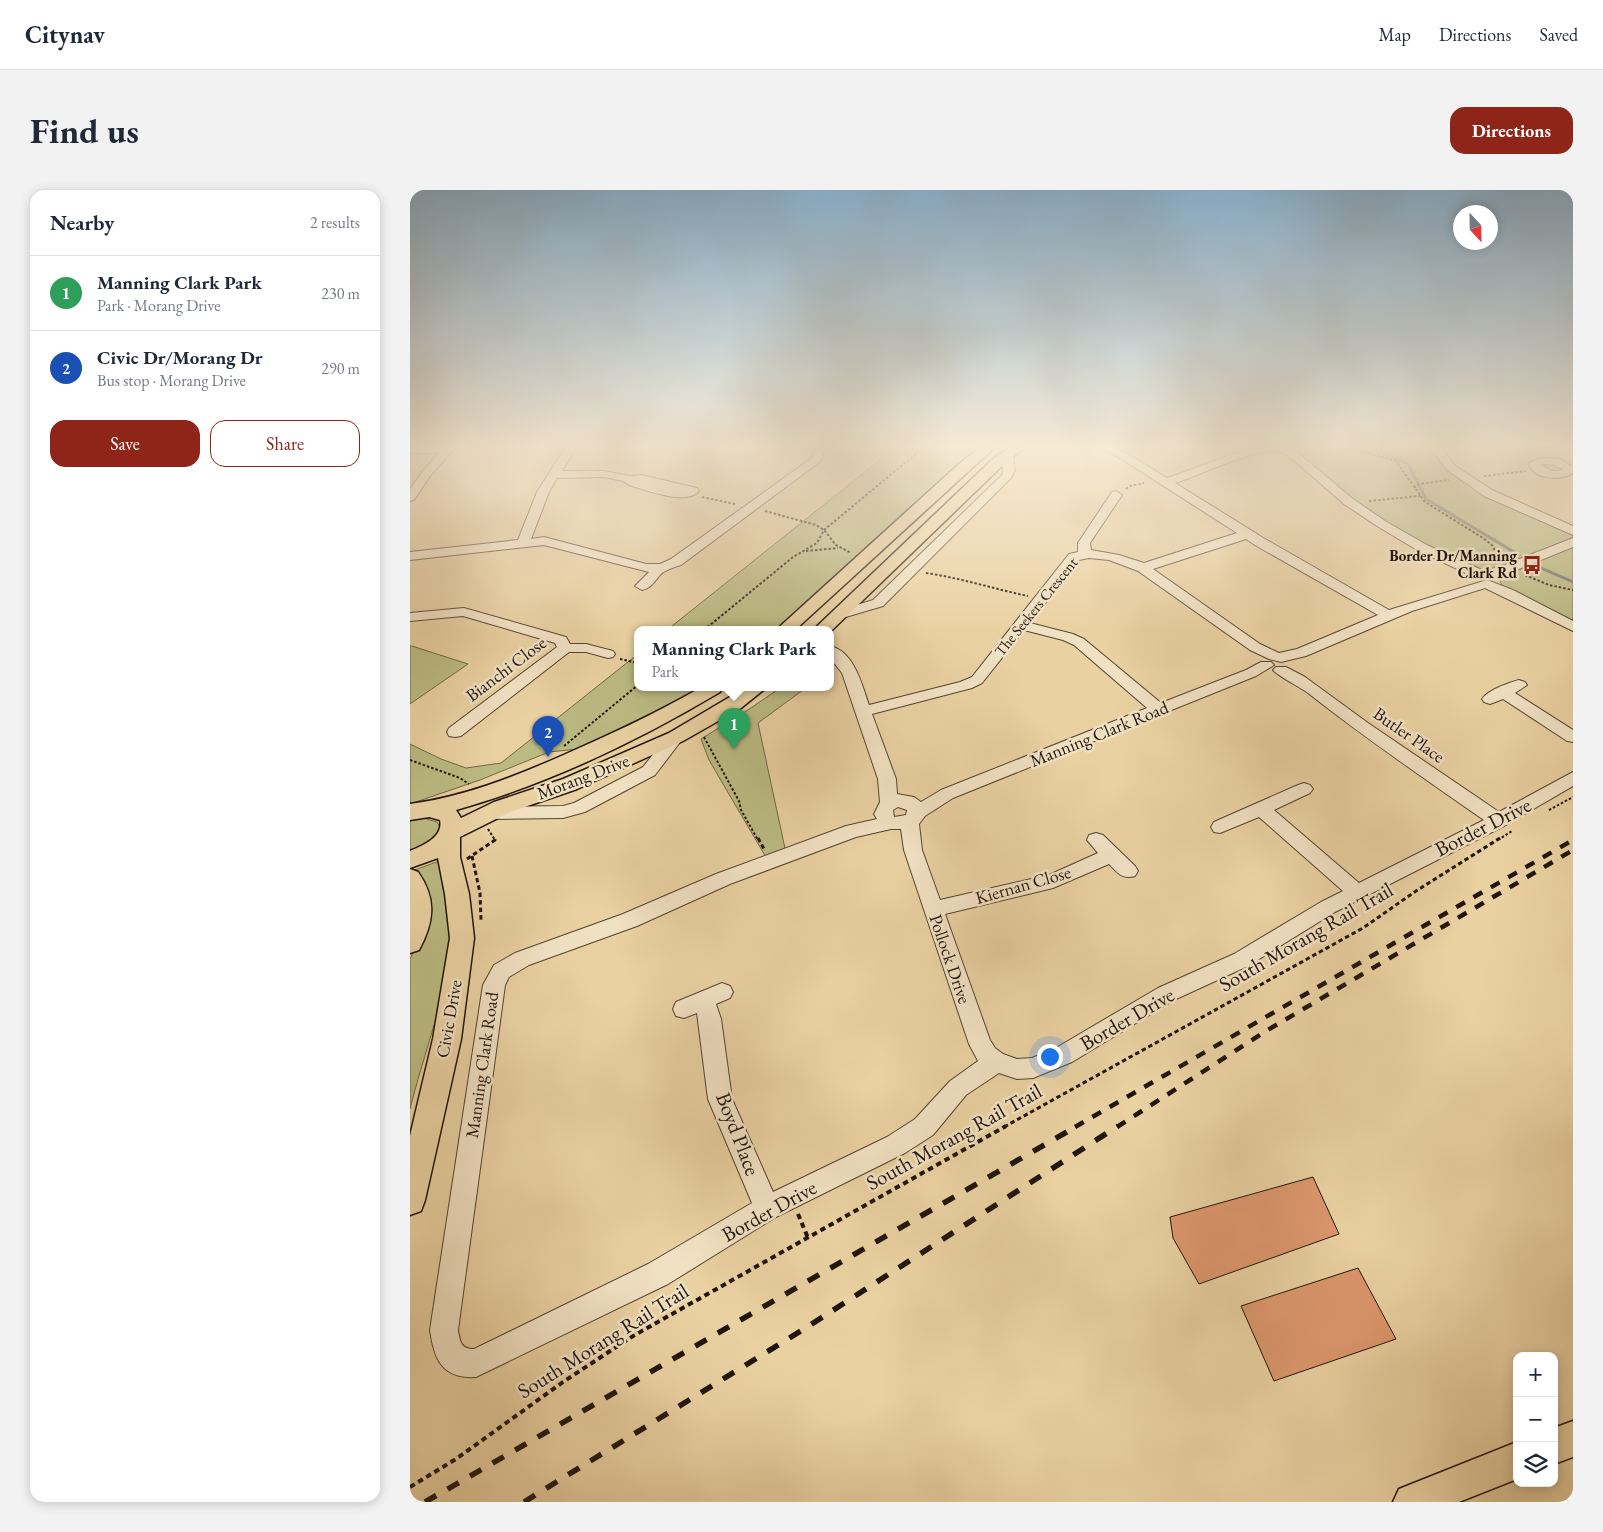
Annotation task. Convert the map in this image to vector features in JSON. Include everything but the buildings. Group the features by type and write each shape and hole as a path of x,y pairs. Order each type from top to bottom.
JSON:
{"main road":[{"path":"790,626 918,509"},
{"path":"826,626 951,509"},
{"name":"Morang Drive","path":"410,812 433,809 488,794 530,777 647,726 708,691"},
{"name":"Morang Drive","path":"410,860 434,850 450,834 488,813 570,784 676,737 754,691"},
{"path":"433,809 448,814 453,825 450,834"},
{"name":"Civic Drive","path":"410,1200 447,1039 462,938 457,894 449,857 450,834"},
{"path":"410,878 419,896 419,907 417,927 410,943"},
{"path":"1558,1444 1573,1438"},
{"path":"1412,1502 1513,1462"}],"street":[{"path":"523,542 536,509"},
{"path":"410,556 523,542 549,542 646,568 658,568 676,562 748,509"},
{"path":"1086,554 1083,547 1084,544 1105,509"},
{"path":"1208,509 1386,617"},
{"path":"1360,509 1383,525 1482,580 1573,626"},
{"path":"1525,509 1569,530"},
{"path":"1143,568 1247,534"},
{"name":"Manning Clark Road","path":"452,1356 447,1350 444,1330 492,995 497,976 506,967 522,959 630,920 723,879 900,813 1302,653 1386,617 1482,580 1503,566 1570,544"},
{"name":"The Seekers Crescent","path":"864,711 972,683 983,674 1074,557 1086,554 1130,562 1143,568 1277,663"},
{"path":"642,586 651,579 658,568"},
{"path":"410,617 464,612 561,640 566,648 586,648 609,655"},
{"path":"1021,625 1073,638 1159,710"},
{"name":"Bianchi Close","path":"448,731 471,728 566,648"},
{"name":"Pollock Drive","path":"834,654 842,661 850,673 980,1044 987,1055 996,1062"},
{"name":"Butler Place","path":"1277,663 1362,727 1498,821"},
{"path":"1519,685 1496,696 1573,737"},
{"name":"Border Drive","path":"452,1356 468,1364 488,1358 658,1274 767,1208 906,1140 932,1119 958,1088 996,1062 1011,1068 1027,1069 1064,1055 1166,994 1241,960 1328,907 1498,821 1573,778"},
{"path":"1220,827 1304,788"},
{"path":"1270,804 1357,892"},
{"path":"1096,840 1128,871"},
{"name":"Kiernan Close","path":"933,909 1053,881 1111,855"},
{"name":"Boyd Place","path":"703,1001 710,1019 720,1099 767,1208"}],"path":[{"path":"709,626 793,557 820,540 824,530 849,509"},
{"path":"1437,509 1484,538 1492,546 1503,566"},
{"path":"805,551 839,548"},
{"path":"1520,574 1549,585 1573,590"},
{"path":"609,655 634,662"},
{"path":"562,748 634,688"},
{"path":"703,736 741,810 771,862"},
{"path":"410,760 460,778 472,787"},
{"path":"1549,810 1573,797"},
{"name":"South Morang Rail Trail","path":"410,1487 456,1459 563,1382 634,1336 1193,1021 1363,928 1416,891 1517,829"}],"shaded area":[{"path":"818,509 909,509 779,626 672,626"},
{"path":"1364,509 1526,509 1572,534 1573,538 1487,572 1471,570"},
{"path":"1573,547 1573,624 1505,588 1500,582 1501,576"},
{"path":"410,646 412,646 468,664 410,704"},
{"path":"634,657 634,691 695,691 629,727 578,749 549,752 480,780 410,804 410,744 441,759 466,768 501,763"},
{"path":"776,691 802,691 758,723 786,853 767,859 709,760 701,739"},
{"path":"423,818 437,822 440,827 437,839 410,854 410,820"},
{"path":"439,861 450,910 452,937 440,1002 410,1109 410,959 420,938 422,880 415,870"}],"waterway":[{"path":"1443,509 1519,555"},
{"path":"1541,568 1573,582"}],"railway":[{"path":"1075,1127 1573,840"},
{"path":"1117,1127 1266,1031 1573,850"},
{"path":"425,1502 1077,1126"},
{"path":"524,1502 804,1329 1118,1126"}],"place":[{"name":"Border Dr/Manning Clark Rd","path":"1532,565"},
{"name":"Manning Clark Park","path":"734,749"},
{"name":"Civic Dr/Morang Dr","path":"548,757"}]}
